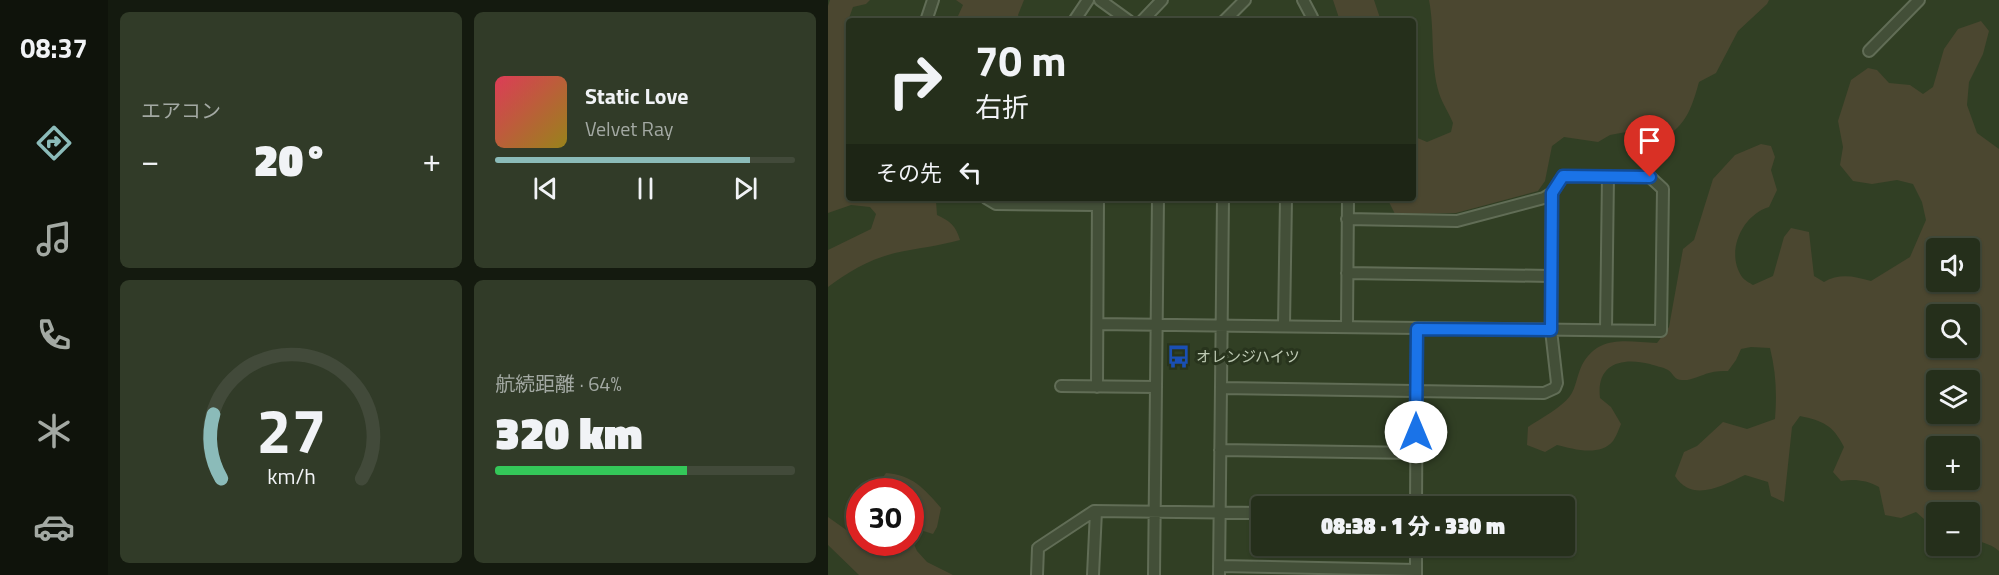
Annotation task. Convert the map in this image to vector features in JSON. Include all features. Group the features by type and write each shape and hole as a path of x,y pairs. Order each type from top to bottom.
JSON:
{"street":[{"path":"927,18 933,0"},
{"path":"1076,18 1088,0"},
{"path":"1100,0 1125,18"},
{"path":"1145,18 1162,0"},
{"path":"1227,18 1245,0"},
{"path":"1303,0 1312,18"},
{"path":"1869,51 1919,0"},
{"path":"1098,324 1347,326 1417,329 1551,330 1606,330 1661,331 1663,189 1650,177 1563,176 1552,193 1551,330 1557,383 1551,391 1544,393 1221,388"},
{"path":"1606,330 1608,176"},
{"path":"1347,219 1457,221 1532,202 1552,193"},
{"path":"991,201 996,204 1098,202 1097,387"},
{"path":"1154,575 1158,201"},
{"path":"1223,201 1219,571 1416,573 1416,556"},
{"path":"1284,326 1286,201"},
{"path":"1347,201 1347,326"},
{"path":"1347,273 1551,276"},
{"path":"1416,496 1417,329"},
{"path":"1061,386 1156,387"},
{"path":"1221,450 1416,453"},
{"path":"1093,575 1096,511"},
{"path":"1037,575 1038,548 1096,511 1251,513"}],"shaded area":[{"path":"830,0 870,0 866,4 853,7 849,18 846,18 846,201 936,201 937,215 952,225 960,240 895,253 868,262 828,287 828,250 871,229 876,214 870,207 851,205 828,213 828,6"},
{"path":"956,0 1024,0 1018,15 1020,18 954,18 958,16 963,5"},
{"path":"1333,0 1374,0 1380,18 1339,18"},
{"path":"1429,0 1769,0 1738,31 1716,73 1699,82 1692,105 1683,121 1660,141 1649,147 1638,143 1626,132 1610,135 1598,142 1564,137 1552,146 1545,181 1538,191 1456,213 1395,214 1388,201 1416,201 1416,137 1427,142 1451,132 1453,123 1440,97 1436,82"},
{"path":"1981,21 1989,31 1983,54 1969,82 1967,105 1977,133 1999,149 1999,551 1980,542 1980,502 1926,502 1926,544 1924,543 1924,519 1916,512 1901,518 1885,515 1879,487 1860,481 1841,481 1833,472 1844,447 1840,440 1827,425 1800,416 1792,427 1784,502 1771,496 1768,482 1745,475 1708,490 1690,489 1682,484 1675,476 1684,452 1697,446 1723,422 1747,429 1775,419 1776,383 1770,348 1741,349 1728,371 1712,372 1685,380 1679,380 1668,370 1650,364 1620,363 1606,370 1600,386 1600,398 1611,407 1621,424 1608,446 1594,450 1578,450 1557,445 1545,452 1527,445 1528,427 1556,409 1570,396 1582,365 1597,348 1605,344 1625,341 1657,343 1669,327 1683,249 1694,240 1713,179 1735,155 1761,144 1771,146 1775,157 1771,170 1777,190 1769,207 1759,211 1744,226 1736,246 1737,267 1743,278 1753,285 1773,276 1784,237 1791,228 1809,232 1814,276 1824,282 1835,277 1847,276 1871,281 1910,257 1926,220 1922,202 1913,184 1897,180 1872,184 1853,181 1840,165 1843,147 1838,121 1851,80 1868,68 1877,70 1889,83 1910,85 1923,94 1933,87 1944,49 1958,29"},
{"path":"886,473 906,478 882,478"},
{"path":"924,490 941,508 933,534 924,531"},
{"path":"828,517 846,530 846,556 922,556 927,562 953,575 859,575 828,545"}],"place":[{"name":"オレンジハイツ","path":"1178,356"}],"route":[{"path":"1416,432 1417,329 1551,330 1552,193 1563,176 1650,177"}]}
